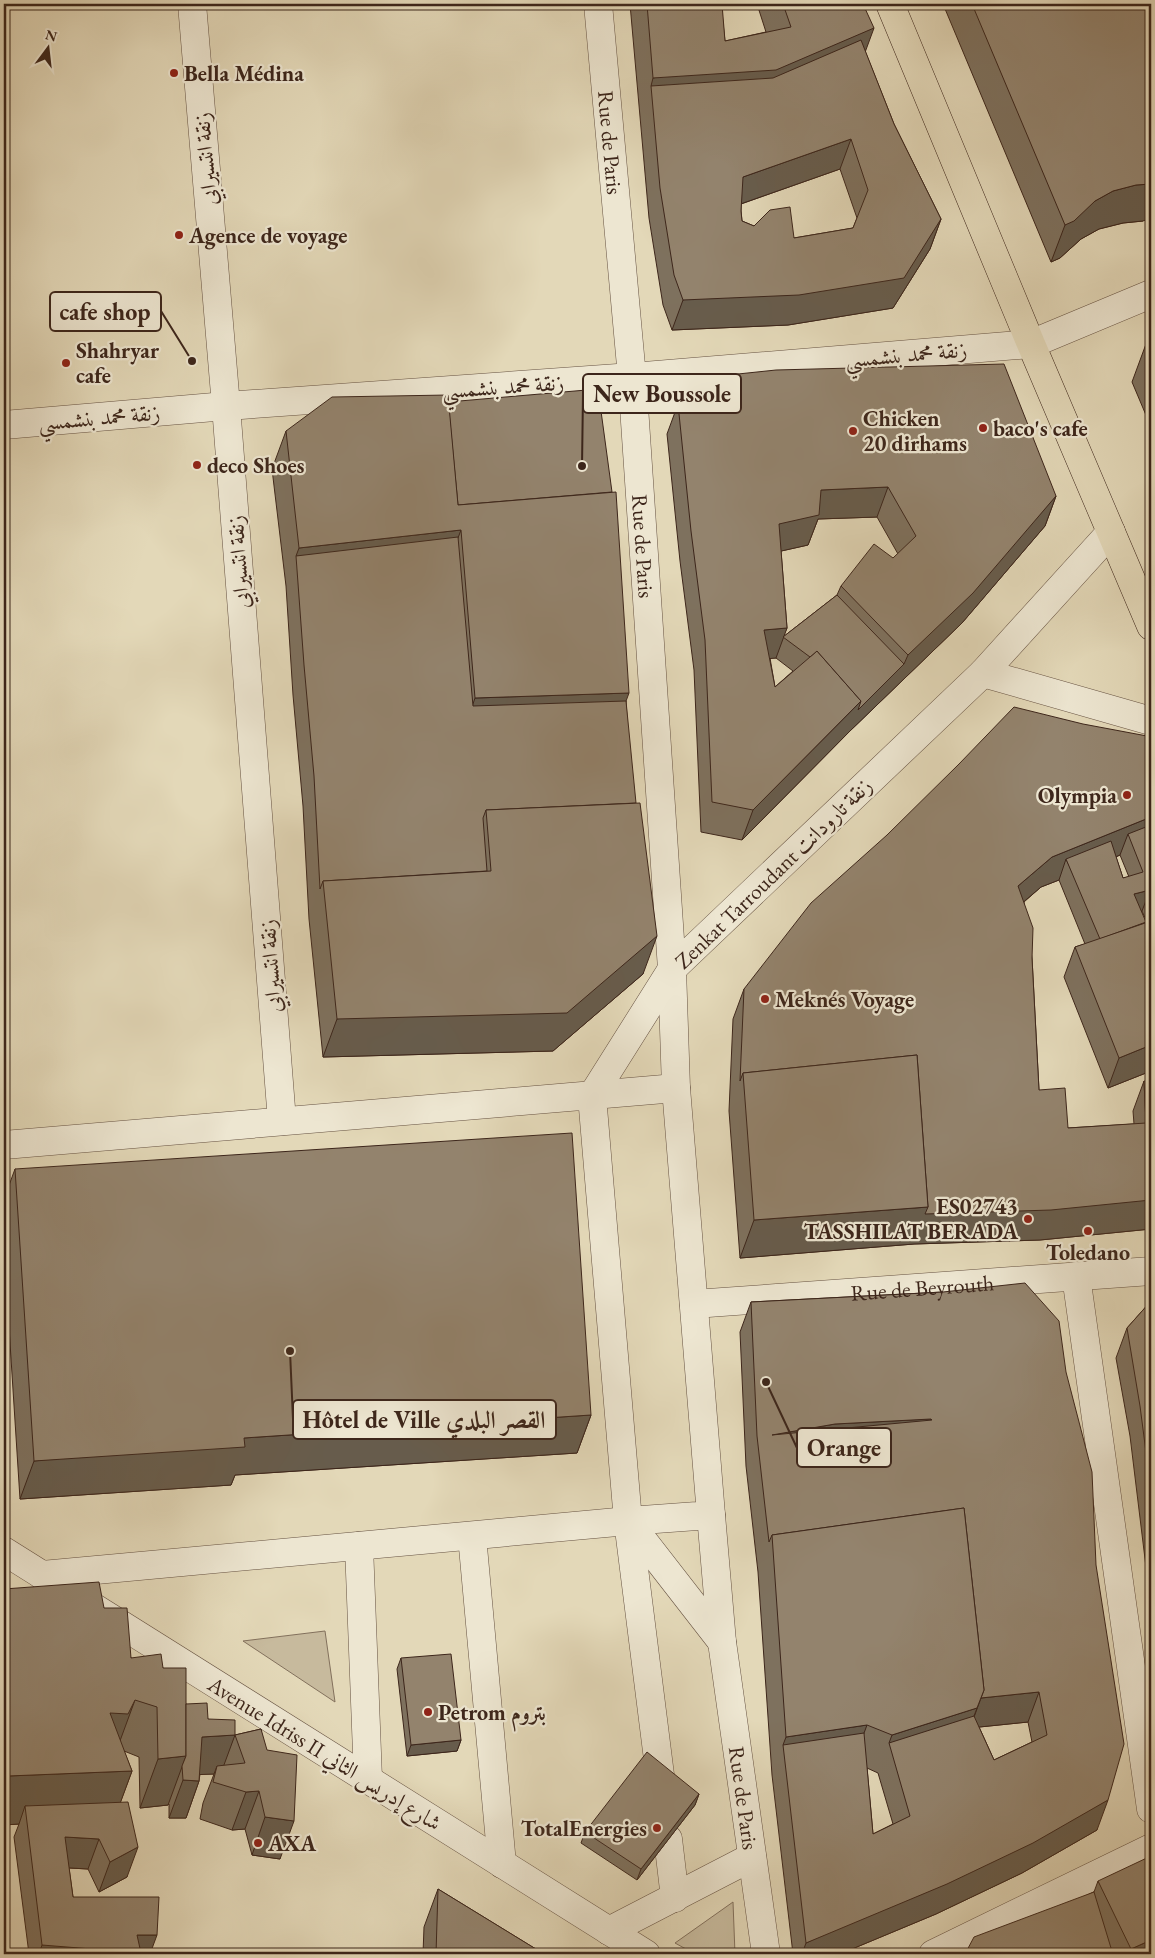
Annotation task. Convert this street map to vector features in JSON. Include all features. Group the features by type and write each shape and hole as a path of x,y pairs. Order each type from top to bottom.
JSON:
{"main road":[{"path":"890,4 1031,344 1151,626"}],"street":[{"name":"زنقة انتسيرابي","path":"192,4 226,406 282,1121"},
{"name":"Rue de Paris","path":"598,4 632,377 672,969 676,1088 711,1515 722,1642 766,1954"},
{"name":"زنقة محمد بنشمسي","path":"4,426 226,406 632,377 1031,344 1151,294"},
{"name":"Zenkat Tarroudant زنقة تارودانت","path":"592,1096 672,969 983,673 1112,532"},
{"path":"983,673 1151,721"},
{"path":"4,1144 676,1088"},
{"path":"592,1096 628,1521 660,1775"},
{"name":"Rue de Beyrouth","path":"694,1304 1151,1271"},
{"path":"1076,1276 1151,1809"},
{"path":"42,1575 711,1515"},
{"path":"628,1521 722,1642"},
{"path":"472,1536 502,1864"},
{"path":"359,1546 368,1779"},
{"name":"Avenue Idriss II شارع إدريس الثاني","path":"4,1551 646,1954"},
{"path":"668,1839 675,1898"},
{"path":"934,1954 1151,1848"},
{"path":"609,1931 752,1857"}],"shaded area":[{"path":"325,1631 335,1702 243,1641"},
{"path":"733,1902 735,1954 695,1954 675,1943"}],"building":[{"path":"647,4 722,4 725,41 791,27 783,4 863,4 874,28 776,70 653,78"},
{"path":"972,4 1148,4 1151,7 1151,184 1136,185 1113,191 1095,201 1074,221 1065,225"},
{"path":"861,40 894,124 941,219 904,278 799,295 683,300 674,275 660,188 651,86 773,78","holes":["851,139 868,190 853,228 794,238 790,207 770,210 754,226 742,221 743,177"]},
{"path":"1151,342 1151,357 1146,344"},
{"path":"1004,364 1056,496 973,593 908,655 841,586 874,544 893,558 916,536 888,487 821,490 819,515 779,524 787,628 764,630 775,687 817,651 861,701 753,810 712,802 705,640 691,531 678,404 700,378 776,370"},
{"path":"598,389 612,492 458,505 448,402"},
{"path":"448,395 458,505 616,492 629,693 475,698 461,530 299,548 286,431 332,397"},
{"path":"458,537 473,706 626,701 636,803 486,810 483,818 487,871 323,881 320,889 314,776 296,556"},
{"path":"837,595 904,664 858,710 861,701 817,651 810,657 783,637"},
{"path":"1014,707 1083,724 1147,736 1151,746 1151,817 1052,857 1018,886 1033,928 1032,958 1039,1090 1065,1088 1068,1128 1146,1123 1144,1081 1151,1081 1151,1200 1051,1210 925,1214 928,1207 917,1055 743,1073 740,1081 744,989 811,903 887,835"},
{"path":"640,803 657,936 567,1013 337,1019 323,881 491,871 486,810"},
{"path":"1151,825 1151,894 1150,890 1134,894 1146,922 1100,939 1066,859 1111,841 1123,878 1143,872 1128,834"},
{"path":"1151,921 1151,1045 1119,1058 1075,947"},
{"path":"917,1055 928,1207 754,1220 743,1073"},
{"path":"572,1133 591,1415 244,1438 245,1447 34,1461 15,1169"},
{"path":"1025,1283 1059,1321 1066,1372 1092,1472 1096,1565 1124,1744 1108,1800 1033,1843 947,1884 806,1943 783,1745 864,1733 873,1834 910,1816 889,1743 974,1716 994,1760 1047,1735 1039,1692 981,1698 984,1690 964,1508 772,1535 769,1542 757,1436 751,1302 943,1292","holes":["932,1420 772,1435 835,1424"]},
{"path":"1151,1301 1151,1491 1127,1328"},
{"path":"964,1508 984,1690 977,1708 892,1735 867,1725 786,1737 772,1535"},
{"path":"99,1582 104,1608 127,1608 131,1658 161,1654 163,1668 186,1668 186,1756 158,1759 157,1707 135,1700 128,1714 110,1713 132,1771 8,1776 4,1732 4,1589"},
{"path":"451,1654 461,1740 411,1745 401,1658"},
{"path":"207,1703 208,1719 235,1720 235,1735 202,1737 199,1781 183,1780 182,1766 186,1756 186,1704"},
{"path":"261,1729 267,1750 297,1755 294,1821 265,1817 259,1791 246,1792 213,1782 217,1766 245,1763 235,1735"},
{"path":"647,1752 699,1794 641,1869 585,1832"},
{"path":"128,1802 138,1847 110,1862 99,1839 65,1837 73,1897 159,1897 157,1935 137,1935 141,1953 42,1945 25,1806"},
{"path":"1151,1856 1151,1940 1131,1949 1098,1881"},
{"path":"438,1889 544,1954 436,1954"},
{"path":"1094,1892 1111,1948 1118,1954 965,1954 974,1937"}],"place":[{"name":"Bella Médina","path":"174,73"},
{"name":"Agence de voyage","path":"179,235"},
{"name":"cafe shop","path":"192,361"},
{"name":"Shahryar cafe","path":"66,363"},
{"name":"baco's cafe","path":"983,428"},
{"name":"Chicken 20 dirhams","path":"853,431"},
{"name":"deco Shoes","path":"197,465"},
{"name":"New Boussole","path":"582,466"},
{"name":"Olympia","path":"1127,795"},
{"name":"Meknés Voyage","path":"765,999"},
{"name":"ES02743 TASSHILAT BERADA","path":"1028,1219"},
{"name":"Toledano","path":"1088,1231"},
{"name":"Hôtel de Ville القصر البلدي","path":"290,1351"},
{"name":"Orange","path":"766,1382"},
{"name":"Petrom بتروم","path":"428,1712"},
{"name":"TotalEnergies","path":"657,1828"},
{"name":"AXA","path":"258,1843"}]}
